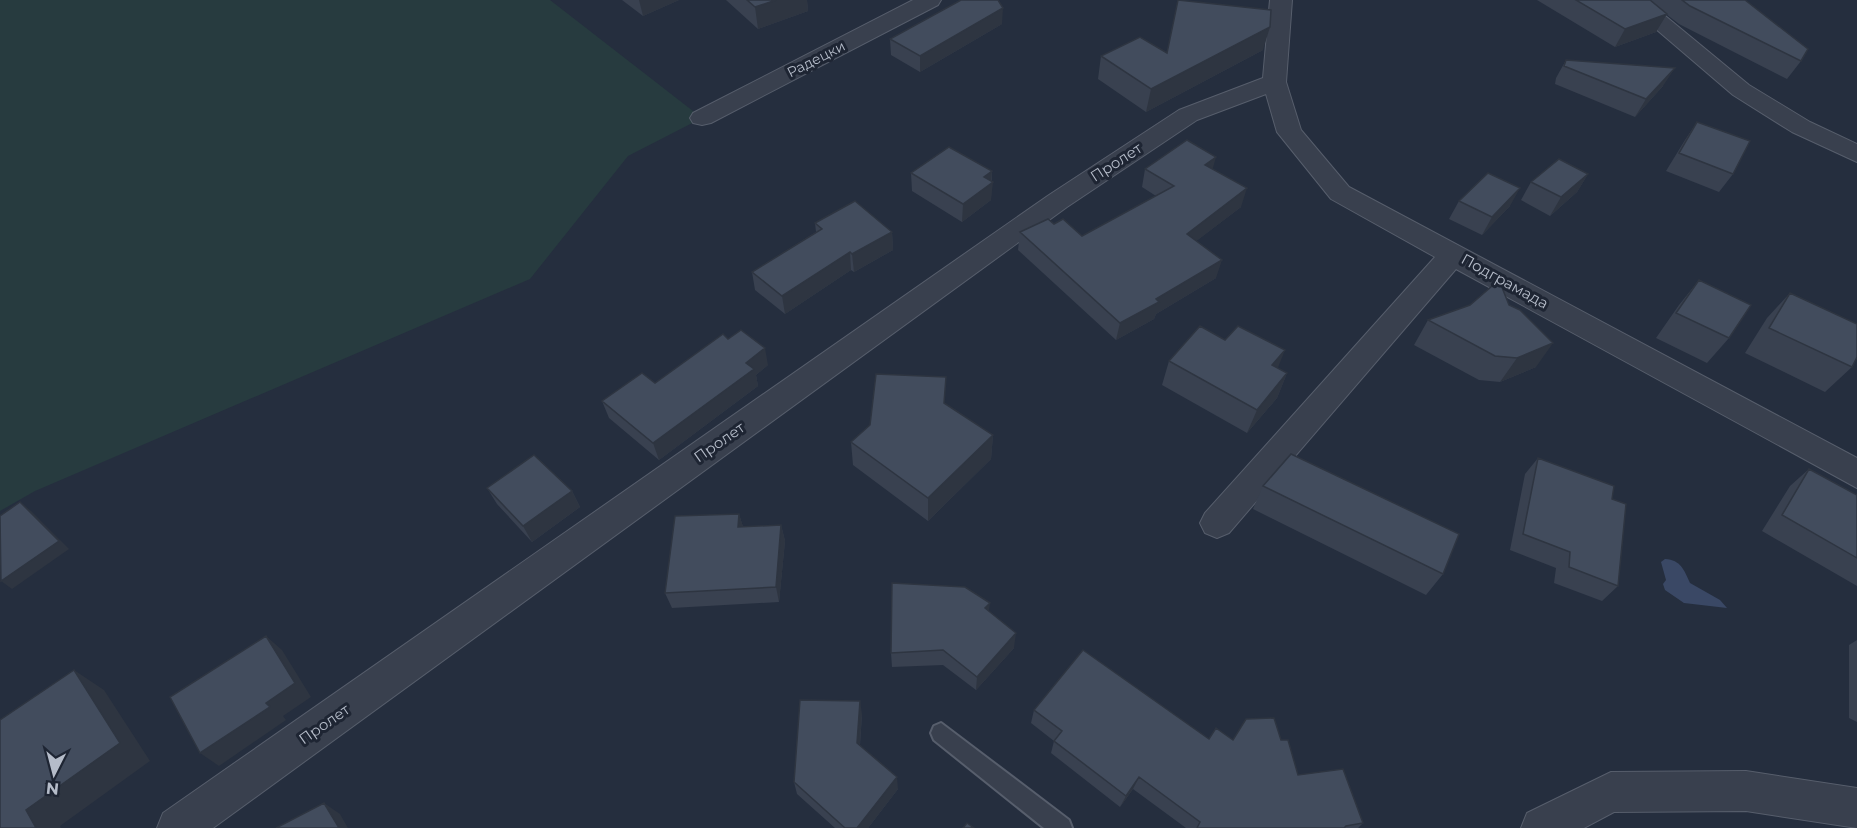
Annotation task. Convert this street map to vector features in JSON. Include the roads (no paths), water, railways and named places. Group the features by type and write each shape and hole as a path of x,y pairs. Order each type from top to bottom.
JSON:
{"street":[{"name":"Радецки","path":"702,118 930,0"},
{"name":"Подграмада","path":"1281,0 1274,82 1289,132 1340,193 1857,474"},
{"path":"1634,0 1741,90 1801,127 1857,154"},
{"name":"Пролет","path":"178,828 1058,201 1188,115 1274,82"},
{"path":"1217,523 1454,253"},
{"path":"1542,828 1611,792 1746,791 1857,808"}],"lane":[{"path":"941,733 1061,828"}],"water":[{"path":"1665,559 1675,561 1684,570 1690,583 1720,600 1727,608 1684,603 1665,590 1663,584 1666,580 1661,562"}]}
